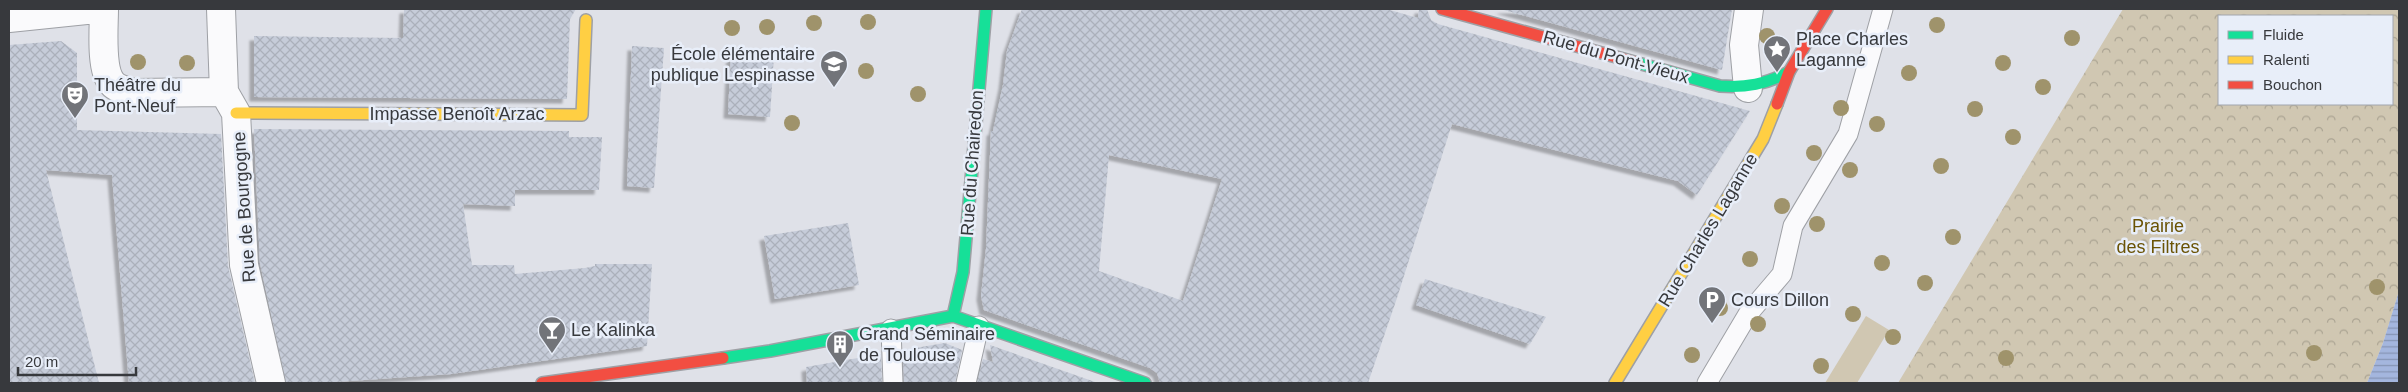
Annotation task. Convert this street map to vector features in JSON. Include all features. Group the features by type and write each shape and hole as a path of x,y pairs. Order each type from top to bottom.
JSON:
{"street":[{"path":"9,18 96,9"},
{"path":"104,9 106,68 112,83 121,89 134,93 230,102"},
{"name":"Rue de Bourgogne","path":"221,9 244,265 271,383"},
{"name":"Rue du Chairedon","path":"953,316 963,272 986,9"},
{"name":"Rue du Pont-Vieux","path":"1442,9 1720,86 1748,88 1768,83 1789,72"},
{"path":"1748,88 1744,45 1749,9"},
{"path":"1789,72 1827,9"},
{"name":"Impasse Benoît Arzac","path":"230,102 582,115 586,20"},
{"name":"Rue Charles Laganne","path":"1616,383 1763,139 1789,72"},
{"path":"542,383 770,351 953,316 1145,383"}],"lane":[{"path":"1707,383 1748,314 1782,274 1793,226 1848,134 1883,9"},
{"path":"966,383 980,326"},
{"path":"891,329 893,383"}],"green space":[{"name":"Prairie des Filtres","path":"2123,9 2399,9 2399,291 2383,343 2367,383 1898,383"},
{"path":"1866,316 1889,330 1857,383 1825,383"}],"water":[{"path":"2399,291 2399,383 2367,383 2383,343"}],"building":[{"path":"404,9 576,9 570,19 567,99 254,97 254,36 403,38"},
{"path":"1022,9 1386,9 1418,18 1419,9 1427,9 1431,20 1438,24 1750,111 1697,195 1678,181 1452,124 1368,383 1160,383 1157,373 1150,368 984,310 981,296 986,249 991,131 993,131 1003,85 1007,51","holes":["1109,155 1222,179 1183,301 1099,271"]},
{"path":"1500,9 1732,9 1722,70"},
{"path":"61,41 77,53 77,130 221,134 228,266 255,383 129,383 112,175 46,170 99,383 9,383 9,45"},
{"path":"632,46 664,48 654,188 627,186"},
{"path":"731,53 774,55 770,117 728,114"},
{"path":"254,129 569,131 569,137 602,137 599,190 515,190 515,206 463,204 472,265 514,265 515,274 585,268 595,266 595,264 652,264 647,346 451,374 320,383 286,383 260,263"},
{"path":"848,223 859,285 775,299 764,236"},
{"path":"1425,279 1546,317 1530,344 1416,305"},
{"path":"945,343 962,350 955,383 904,383 903,350"},
{"path":"990,345 1098,383 977,383 983,359 993,362"},
{"name":"Grand Séminaire de Toulouse","path":"881,354 882,383 807,383 806,367"}],"traffic: fast":[{"path":"953,316 963,272 986,9"},
{"path":"1638,63 1720,86 1756,84 1772,80 1789,72"},
{"path":"723,358 770,351 953,316 1145,383"}],"traffic: slow":[{"path":"236,113 582,115 586,20"},
{"path":"1615,383 1763,139 1777,104"}],"traffic: jam":[{"path":"1442,9 1638,63"},
{"path":"1777,104 1789,72 1827,9"},
{"path":"542,383 723,358"}],"place":[{"name":"Place Charles Laganne","path":"1777,73"},
{"name":"École élémentaire publique Lespinasse","path":"834,88"},
{"name":"Théâtre du Pont-Neuf","path":"75,119"},
{"name":"Cours Dillon","path":"1712,324"},
{"name":"Le Kalinka","path":"552,354"},
{"name":"Grand Séminaire de Toulouse","path":"840,368"}]}
